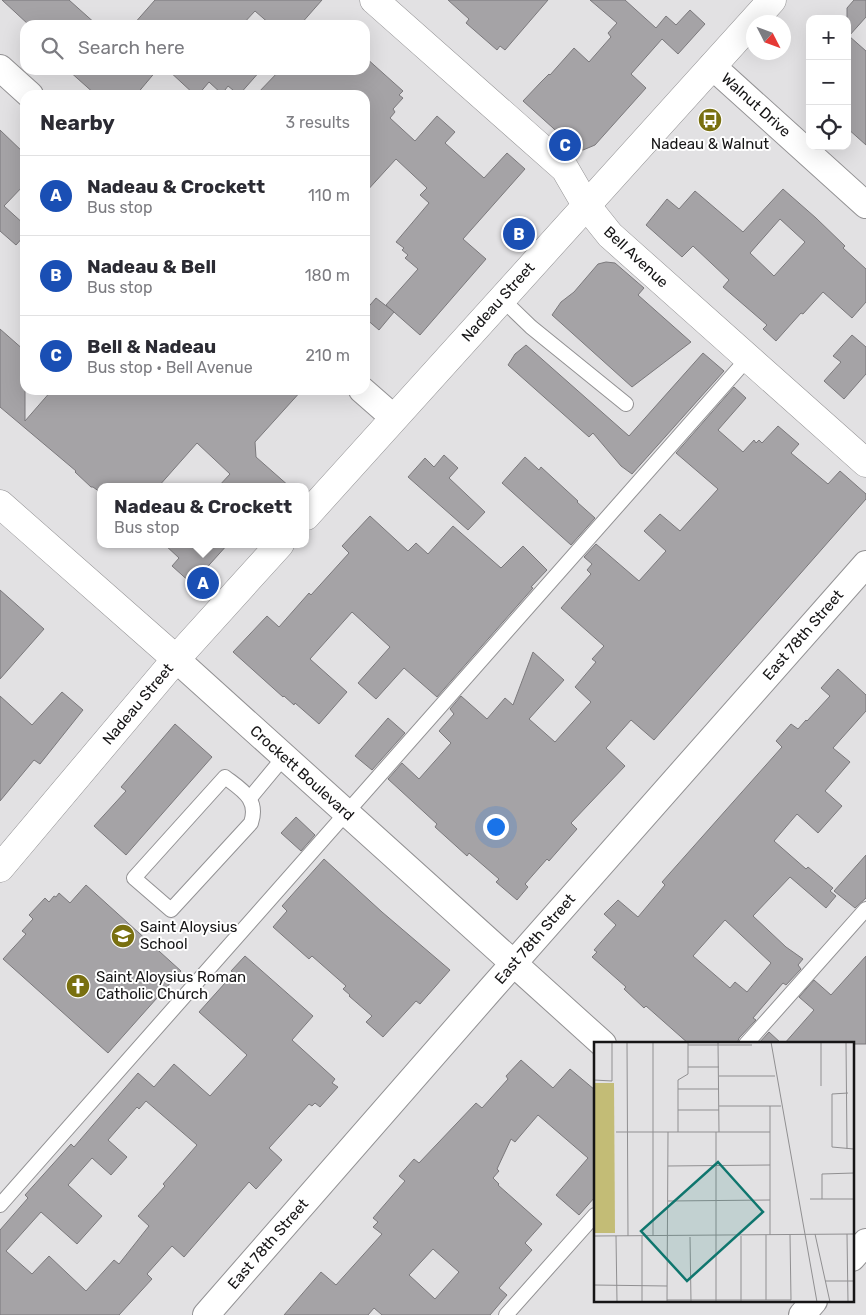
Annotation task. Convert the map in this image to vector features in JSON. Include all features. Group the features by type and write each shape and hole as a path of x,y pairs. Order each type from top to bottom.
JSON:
{"main road":[{"name":"Bell Avenue","path":"374,0 565,169 586,205 610,235 866,463"},
{"name":"Nadeau Street","path":"309,513 772,0"},
{"name":"Crockett Boulevard","path":"0,504 176,659"},
{"name":"Nadeau Street","path":"0,868 176,659 276,548"}],"street":[{"name":"Walnut Drive","path":"712,66 866,205"},
{"path":"0,68 24,90"},
{"path":"368,395 394,418"},
{"name":"East 78th Street","path":"206,1315 866,564"},
{"name":"Crockett Boulevard","path":"176,659 601,1042"},
{"path":"854,1256 866,1242"},
{"path":"854,1266 866,1276"},
{"path":"802,1315 813,1302"}],"lane":[{"path":"502,299 531,327 626,404"},
{"path":"0,1206 748,358"},
{"path":"250,798 284,758"},
{"path":"225,777 250,798 254,814 251,823 171,910 134,878 225,777"},
{"path":"748,1042 866,908"},
{"path":"506,1315 594,1216"}],"building":[{"path":"2,0 69,0 91,20 24,20"},
{"path":"155,0 322,0 304,20 265,20 255,11 247,20 137,20"},
{"path":"448,0 548,0 505,50 500,46 497,50 466,23 469,19"},
{"path":"590,0 625,0 656,28 666,16 676,25 690,10 705,24 678,54 662,39 631,74 646,88 595,145 583,150 573,146 523,101 574,48 589,62 611,37 608,33 617,23"},
{"path":"854,0 866,0 866,17 851,34 851,15 847,15 847,8"},
{"path":"851,38 866,51 866,145 851,132"},
{"path":"370,61 403,91 399,95 403,98 393,109 395,112 390,118 415,141 437,116 455,132 445,143 484,178 507,153 525,169 463,239 486,259 420,335 386,305 418,269 405,258 408,255 402,250 404,248 396,242 429,203 420,195 427,188 396,159 370,188 370,90 261,90 275,75 370,75"},
{"path":"74,75 153,75 140,90 90,90"},
{"path":"173,75 257,75 243,90 233,90 228,86 225,90 218,90 209,82 202,90 190,90"},
{"path":"0,130 20,149 20,189 4,206 20,220 20,241 16,245 0,231"},
{"path":"783,189 816,218 845,246 843,248 866,269 866,302 852,318 823,292 776,341 763,329 767,325 723,287 729,280 693,246 682,257 646,225 667,199 679,209 695,191 743,232","holes":["780,219 805,242 774,276 750,253"]},
{"path":"606,262 615,263 644,288 638,295 691,342 632,387 552,315 561,302 574,292 598,264"},
{"path":"376,298 394,312 379,330 370,322 370,305"},
{"path":"0,329 20,347 20,395 25,395 25,421 48,395 297,395 255,442 256,457 285,483 222,483 230,474 197,443 162,483 97,483 97,490 91,487 76,471 0,407"},
{"path":"852,335 866,347 866,374 844,399 824,381 841,362 833,356"},
{"path":"526,345 629,436 703,353 724,371 632,474 621,466 593,433 589,437 508,365 515,354"},
{"path":"734,387 746,398 718,430 743,452 754,440 756,443 759,440 762,443 778,426 799,444 791,453 828,484 840,471 866,494 866,499 654,740 631,720 606,748 625,766 571,823 577,829 549,861 547,859 525,884 528,887 517,900 496,882 499,879 469,853 467,856 435,827 437,824 388,779 402,763 419,779 451,743 439,731 454,714 450,709 461,696 487,719 505,698 513,705 533,652 564,680 529,719 555,742 591,702 575,687 596,662 592,659 604,646 561,608 591,574 587,570 592,564 584,557 596,544 639,581 666,551 644,531 660,514 680,531 718,489 676,453"},
{"path":"444,455 458,468 449,478 485,512 468,530 408,477 425,458 434,467"},
{"path":"525,457 539,470 541,467 595,518 571,545 502,483"},
{"path":"370,516 408,551 416,543 428,554 453,526 501,568 523,546 547,570 437,697 404,668 376,699 358,683 390,647 352,612 310,659 347,692 319,724 295,703 294,705 283,697 233,652 267,616 279,627 309,593 311,595 349,553 342,546"},
{"path":"168,548 224,548 192,584 172,566 179,558"},
{"path":"0,590 44,629 0,679"},
{"path":"838,669 866,695 866,711 833,748 850,762 825,791 842,806 818,833 797,814 774,841 806,869 808,867 833,888 830,891 836,896 826,908 790,877 753,916 786,947 803,959 798,965 801,969 786,985 783,983 753,1018 756,1020 739,1038 738,1042 687,1042 646,1006 644,1008 624,989 626,987 592,957 597,952 594,950 616,925 604,914 618,900 638,917 665,885 662,882 782,747 776,741 791,724 798,729 830,696 821,688","holes":["725,920 771,963 747,992 735,982 730,988 693,956"]},
{"path":"62,692 83,710 40,764 34,760 0,801 0,696 32,725"},
{"path":"388,718 405,733 372,770 355,756"},
{"path":"175,724 212,757 126,855 94,826 126,791 121,787"},
{"path":"296,817 315,835 301,851 281,833"},
{"path":"866,855 866,898 855,908 834,891"},
{"path":"324,859 450,970 420,1004 416,1001 383,1037 366,1022 372,1016 349,996 343,989 346,986 312,956 309,959 273,927 287,911 282,906"},
{"name":"Saint Aloysius Roman Catholic Church","path":"86,885 181,971 108,1053 3,959 26,934 22,931 33,919 29,915 45,898 49,902 59,893 70,903"},
{"path":"245,956 313,1016 292,1040 335,1079 332,1083 338,1087 320,1107 315,1103 312,1106 309,1104 269,1148 282,1160 256,1189 249,1182 184,1257 172,1246 147,1274 152,1279 119,1315 0,1315 0,1230 28,1198 25,1195 71,1144 74,1147 138,1073 154,1087 174,1064 210,1096 247,1055 199,1012 234,973 231,971","holes":["146,1101 197,1145 163,1184 165,1186 138,1216 149,1226 119,1264 114,1260 86,1291 49,1256 32,1274 6,1251 41,1212 77,1244 102,1216 68,1185 92,1158 111,1175 127,1157 108,1140 137,1107 139,1109"]},
{"path":"866,956 866,1044 854,1044 854,1042 786,1042 814,1010 799,997 814,980 831,995"},
{"path":"769,1032 780,1042 760,1042"},
{"path":"521,1060 553,1088 570,1069 594,1089 594,1198 579,1215 556,1195 588,1158 538,1115 515,1142 511,1139 497,1169 499,1171 493,1178 498,1185 542,1224 525,1243 532,1250 499,1288 507,1295 490,1315 382,1315 374,1308 368,1315 284,1315 321,1272 336,1285 382,1234 373,1227 378,1222 373,1218 405,1181 399,1176 414,1159 419,1163 476,1103 482,1108 508,1079 506,1076","holes":["433,1249 459,1272 435,1299 409,1275"]}],"place":[{"name":"Nadeau & Walnut","path":"710,120"},
{"name":"Bell & Nadeau","path":"565,145"},
{"name":"Nadeau & Bell","path":"519,234"},
{"name":"Nadeau & Crockett","path":"203,583"},
{"name":"Saint Aloysius School","path":"123,936"},
{"name":"Saint Aloysius Roman Catholic Church","path":"78,986"}]}
